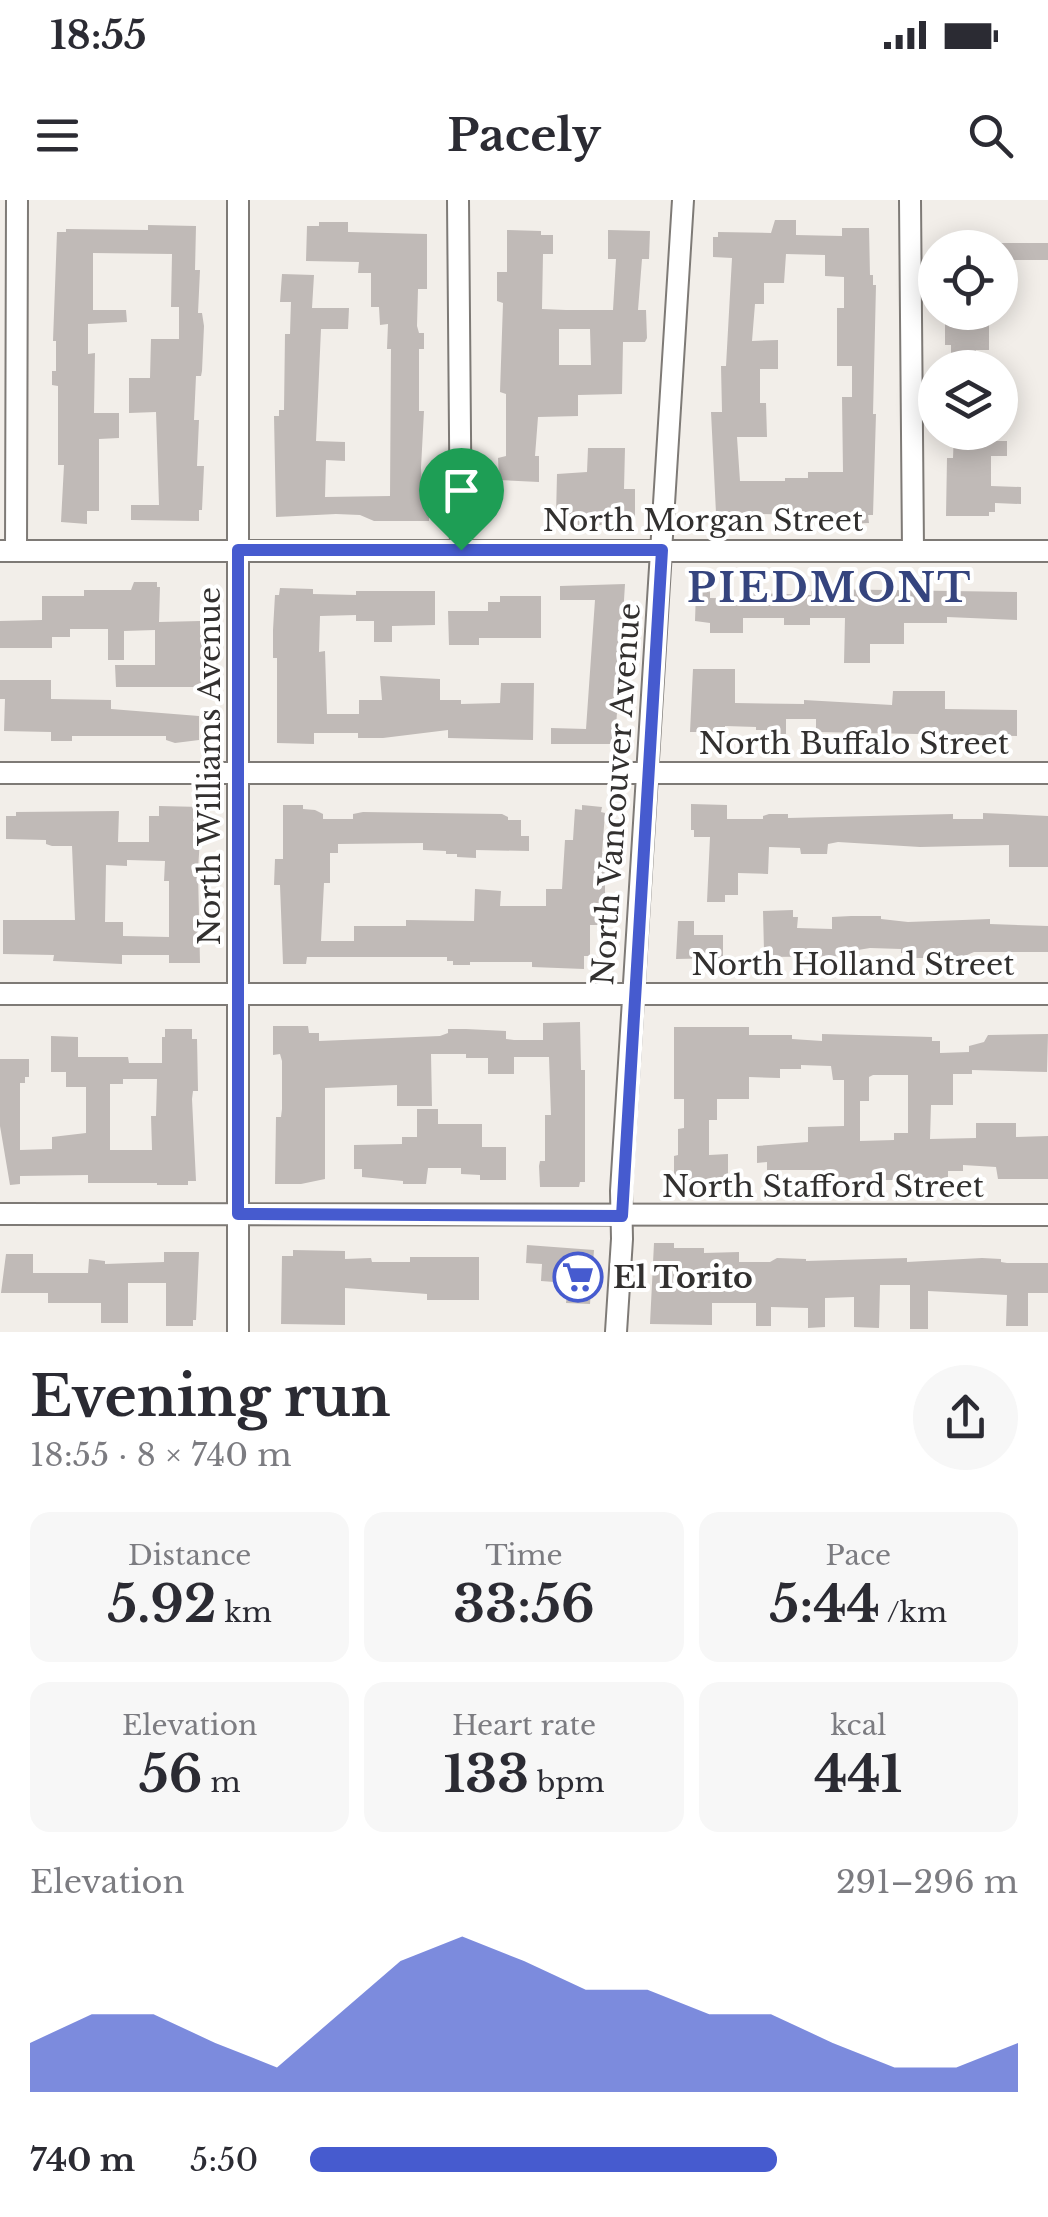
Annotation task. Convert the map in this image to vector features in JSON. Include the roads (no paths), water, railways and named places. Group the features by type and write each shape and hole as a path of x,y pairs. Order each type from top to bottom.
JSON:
{"street":[{"path":"8,550 17,200"},
{"name":"North Williams Avenue","path":"238,200 238,1332"},
{"path":"458,200 461,550"},
{"name":"North Vancouver Avenue","path":"616,1332 684,200"},
{"path":"910,200 914,550"},
{"name":"North Morgan Street","path":"8,550 1048,551"},
{"name":"North Buffalo Street","path":"0,772 1048,772"},
{"name":"North Holland Street","path":"0,994 1048,994"},
{"name":"North Stafford Street","path":"0,1214 1048,1216"}],"place":[{"name":"El Torito","path":"578,1277"}],"district":[{"name":"PIEDMONT","path":"830,588"}]}
